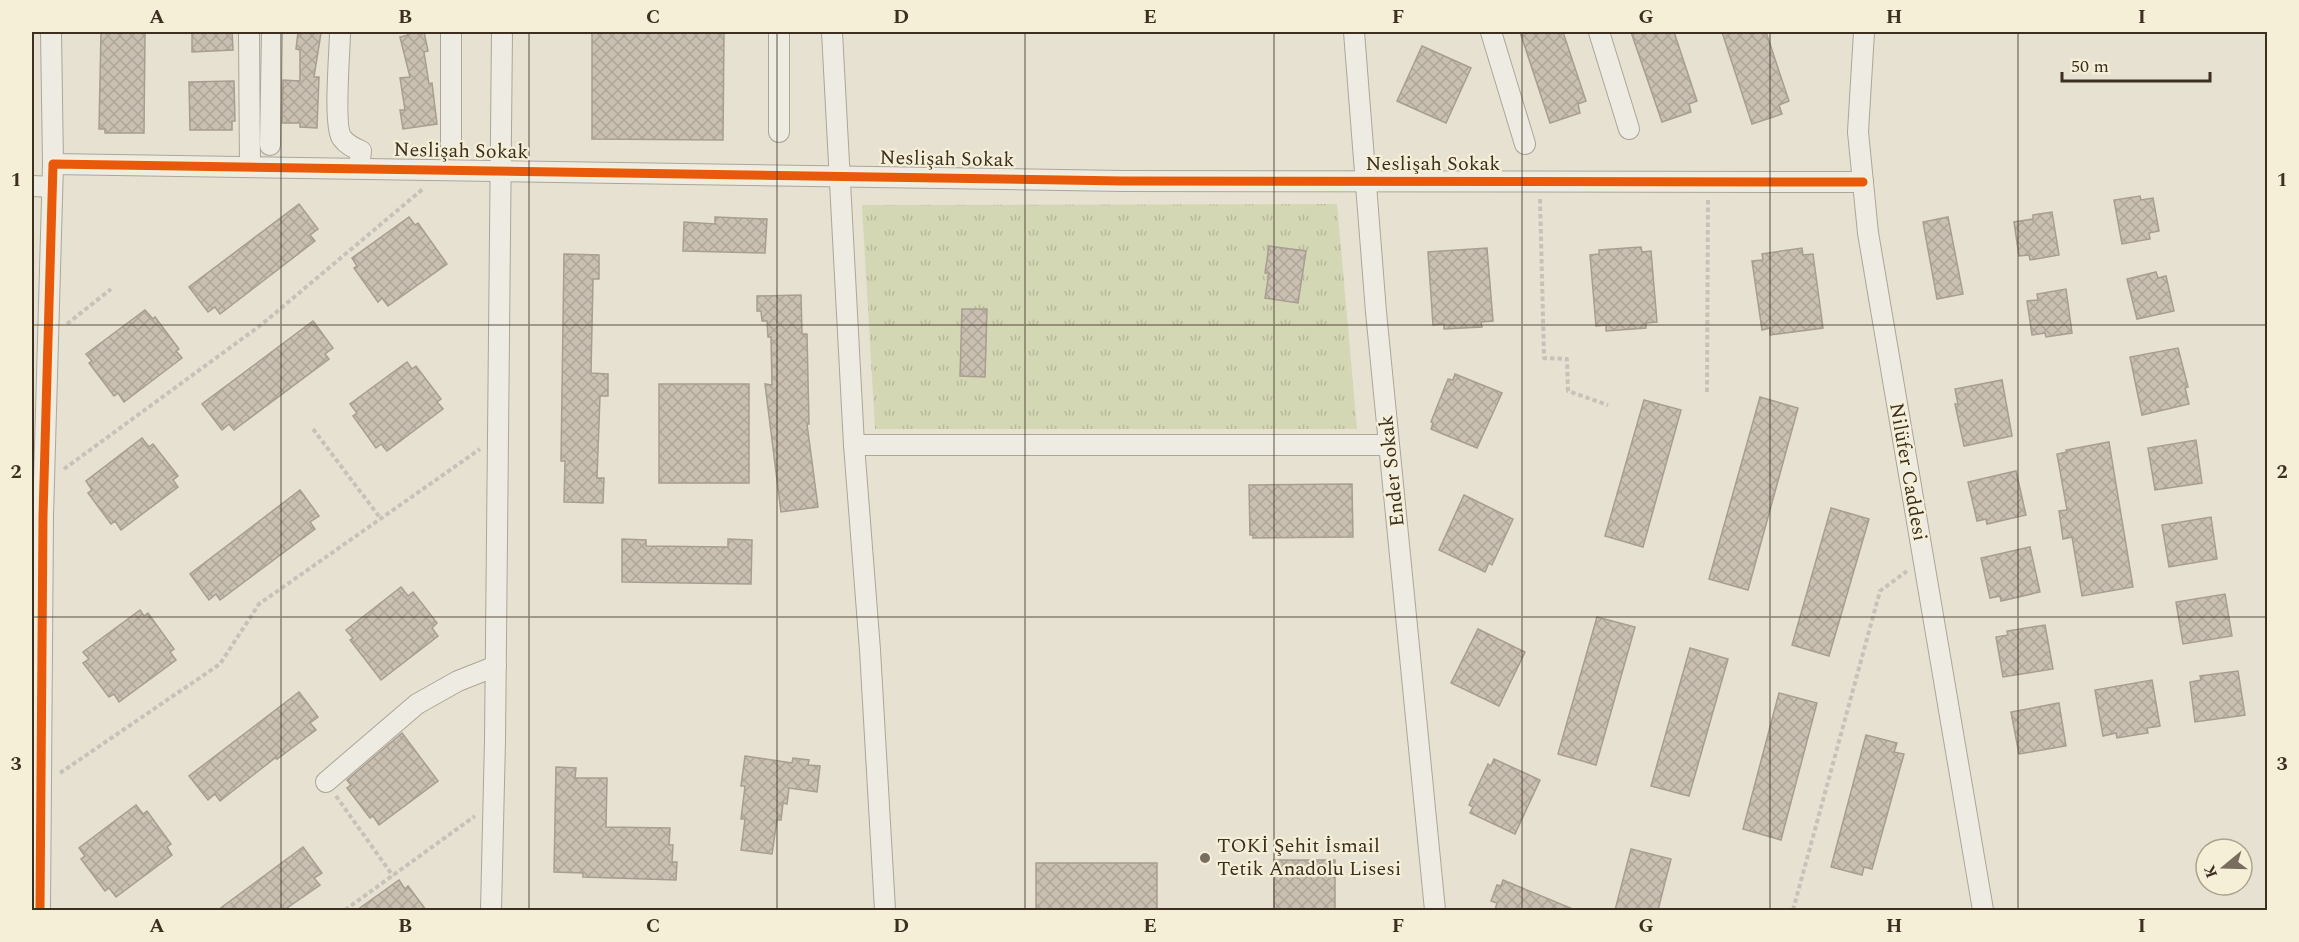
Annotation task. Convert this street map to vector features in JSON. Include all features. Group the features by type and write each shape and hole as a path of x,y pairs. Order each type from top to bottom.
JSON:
{"street":[{"path":"40,910 44,484 53,164 51,32"},
{"path":"249,32 250,167"},
{"path":"270,145 272,32"},
{"path":"340,32 338,105 340,136 349,146 361,151 359,168"},
{"path":"451,32 451,149"},
{"path":"491,910 496,666 502,32"},
{"path":"778,32 779,132"},
{"path":"832,32 854,445 870,650 885,910"},
{"name":"Ender Sokak","path":"1354,32 1364,182 1435,910"},
{"path":"1491,32 1525,144"},
{"path":"1599,32 1629,129"},
{"name":"Nilüfer Caddesi","path":"1864,32 1858,132 1868,233 1983,910"},
{"name":"Neslişah Sokak","path":"53,164 1123,181 1863,182"},
{"path":"32,186 52,187"},
{"path":"854,445 1389,445"},
{"path":"326,782 417,704 458,681 496,666"}],"path":[{"path":"44,484 261,325 447,169"},
{"path":"1540,182 1544,358 1567,359 1568,392 1608,405"},
{"path":"1707,392 1708,182"},
{"path":"48,339 111,289"},
{"path":"313,429 381,519"},
{"path":"42,785 220,664 259,604 498,437"},
{"path":"1793,910 1880,591 1923,560"},
{"path":"326,782 393,876"},
{"path":"345,910 494,803"}],"green space":[{"path":"1337,204 1357,429 875,429 862,205"}],"building":[{"path":"101,32 145,32 144,133 105,133 105,129 99,129"},
{"path":"192,32 232,32 233,50 192,52"},
{"path":"298,32 321,33 314,77 319,77 317,128 300,127 300,123 282,123 283,80 300,81 300,50 296,49"},
{"path":"407,32 424,32 428,51 424,52 429,84 432,83 437,124 403,129 400,110 405,110 400,78 410,77 400,37 408,35"},
{"path":"592,32 724,32 723,140 592,139"},
{"path":"1520,32 1563,32 1586,101 1578,104 1580,113 1550,123"},
{"path":"1631,32 1674,32 1697,101 1689,104 1691,112 1662,122"},
{"path":"1722,32 1766,32 1789,101 1779,105 1782,114 1752,124"},
{"path":"1422,46 1471,68 1446,123 1397,101"},
{"path":"234,81 235,121 232,121 232,130 190,130 189,82"},
{"path":"2140,196 2141,200 2153,198 2159,231 2149,233 2150,239 2122,244 2114,200"},
{"path":"299,204 318,229 310,235 315,241 220,314 215,307 208,312 189,287"},
{"path":"2052,212 2059,255 2030,260 2029,255 2019,256 2014,222 2033,219 2033,215"},
{"path":"409,217 415,225 418,223 447,264 388,306 382,298 378,302 354,268 357,266 352,258"},
{"path":"715,217 767,219 765,253 683,251 684,222 715,224"},
{"path":"1948,217 1963,294 1937,299 1923,222"},
{"path":"1269,246 1306,251 1298,303 1265,298 1269,273 1265,273"},
{"path":"1641,247 1642,252 1651,251 1657,322 1646,323 1646,328 1606,331 1606,325 1596,326 1590,255 1599,254 1599,250"},
{"path":"1487,248 1493,321 1481,322 1482,327 1444,329 1444,324 1433,325 1428,252"},
{"path":"1802,248 1803,255 1813,254 1823,328 1770,335 1770,328 1762,330 1752,261 1763,260 1762,254"},
{"path":"564,254 599,255 599,279 593,279 591,373 608,374 608,396 600,396 597,478 604,478 603,503 564,502 565,461 561,461"},
{"path":"2156,272 2158,278 2166,276 2174,311 2137,319 2127,279"},
{"path":"2066,289 2072,333 2046,337 2045,333 2032,335 2027,301 2038,300 2037,294"},
{"path":"801,295 802,334 807,334 809,424 807,424 818,507 781,512 765,384 772,385 771,337 768,337 767,321 762,321 761,311 757,311 757,296"},
{"path":"962,309 987,309 985,377 960,376"},
{"path":"145,310 153,319 155,317 179,349 176,351 182,358 124,402 118,393 114,396 89,363 92,361 86,354"},
{"path":"313,321 333,348 325,354 329,359 234,430 229,424 222,430 202,404"},
{"path":"2178,348 2188,387 2185,388 2189,404 2142,415 2130,357"},
{"path":"407,362 412,369 416,366 441,399 437,402 443,409 387,451 381,444 376,448 353,416 357,413 350,404"},
{"path":"1455,374 1502,393 1477,448 1431,429 1433,423 1431,422 1448,379 1453,380"},
{"path":"2002,380 2012,436 1964,446 1955,404 1958,404 1955,389"},
{"path":"659,384 749,384 749,483 659,483"},
{"path":"1760,397 1798,408 1748,590 1709,579"},
{"path":"1644,400 1681,410 1643,547 1605,536"},
{"path":"142,438 149,447 153,444 178,476 173,480 178,487 121,530 115,521 111,524 88,493 92,490 86,481"},
{"path":"2196,440 2202,483 2155,490 2148,448"},
{"path":"2109,442 2133,587 2082,596 2072,537 2063,539 2059,511 2067,510 2057,454 2067,452 2066,450"},
{"path":"2016,471 2026,515 1987,524 1986,519 1977,521 1968,482"},
{"path":"1352,484 1353,537 1253,538 1253,535 1250,535 1249,485"},
{"path":"300,490 319,516 310,522 315,529 220,600 216,594 209,600 190,574"},
{"path":"1464,495 1513,519 1492,565 1489,563 1485,572 1439,550"},
{"path":"1831,508 1869,519 1829,656 1792,645"},
{"path":"2211,517 2217,559 2169,567 2162,525"},
{"path":"622,539 646,540 646,546 728,547 728,539 752,540 751,584 622,582"},
{"path":"2030,547 2040,592 2001,601 2000,596 1990,598 1981,558"},
{"path":"401,587 408,596 413,592 437,623 432,628 438,636 381,680 350,640 353,638 346,630"},
{"path":"2225,594 2232,636 2183,644 2176,602"},
{"path":"140,610 144,616 148,613 174,649 170,652 176,660 119,702 114,694 109,697 83,663 89,659 83,652"},
{"path":"1597,617 1635,627 1596,765 1558,754"},
{"path":"2045,625 2053,669 2003,677 1996,637 2008,635 2007,631"},
{"path":"1478,629 1525,652 1499,706 1451,683"},
{"path":"1690,648 1728,659 1689,796 1651,786"},
{"path":"2238,671 2245,715 2195,722 2190,682 2201,680 2200,676"},
{"path":"2152,680 2160,726 2147,728 2148,733 2117,738 2116,733 2103,736 2095,690"},
{"path":"299,692 318,717 310,723 316,730 277,759 275,758 220,801 215,794 208,800 189,776"},
{"path":"1779,693 1817,703 1781,840 1743,829"},
{"path":"2059,703 2066,746 2019,754 2011,712"},
{"path":"402,733 438,781 379,825 373,816 370,818 347,788 351,785 347,780"},
{"path":"1866,735 1897,743 1894,752 1904,754 1872,869 1864,867 1862,875 1831,867"},
{"path":"745,756 792,763 793,758 809,760 808,765 820,766 817,792 789,788 787,804 783,803 781,820 777,820 772,854 741,850 745,819 741,819 745,786 741,786"},
{"path":"1494,759 1540,780 1515,834 1470,813 1473,807 1469,805 1488,764 1491,766"},
{"path":"556,767 576,768 575,778 607,778 606,827 670,828 669,845 673,845 672,862 677,862 676,880 583,877 583,873 554,872"},
{"path":"136,805 143,814 147,811 171,844 167,847 172,855 116,897 109,888 105,891 81,859 85,856 79,848"},
{"path":"303,847 322,873 314,878 320,885 284,910 218,910"},
{"path":"1631,849 1671,859 1658,910 1615,910"},
{"path":"1274,860 1335,860 1335,910 1274,910"},
{"path":"1036,863 1157,863 1157,910 1036,910"},
{"path":"399,880 405,889 408,886 426,910 357,910"},
{"path":"1503,880 1575,910 1495,910 1497,903 1491,901 1497,885 1501,886"}],"cycle path":[{"path":"40,910 43,516 53,164 1123,181 1863,182"}],"place":[{"name":"TOKİ Şehit İsmail Tetik Anadolu Lisesi","path":"1205,858"}]}
